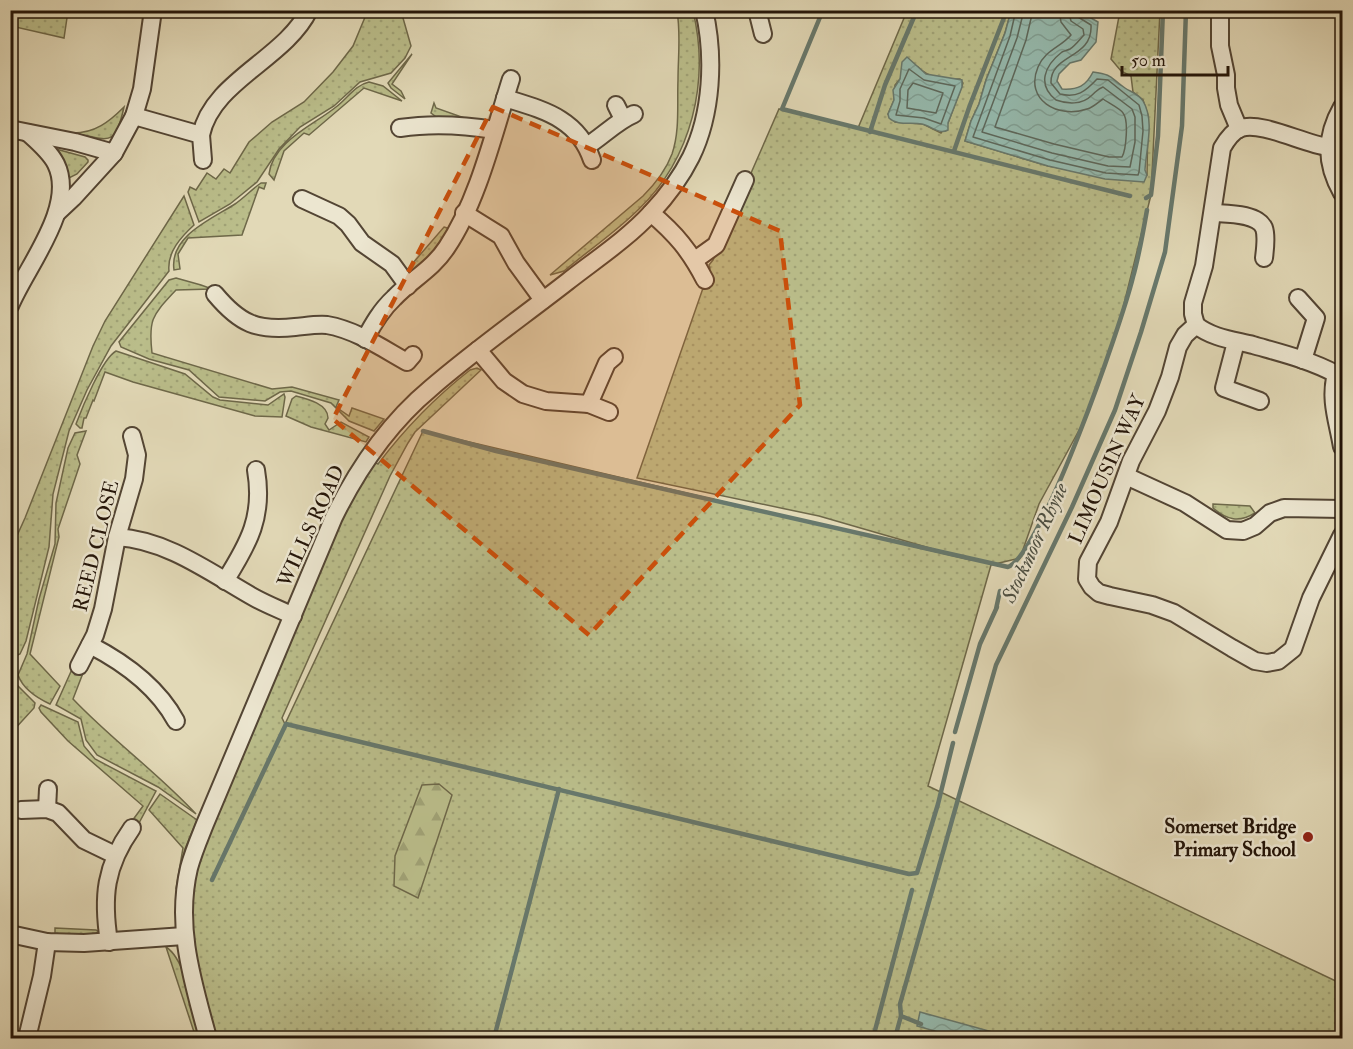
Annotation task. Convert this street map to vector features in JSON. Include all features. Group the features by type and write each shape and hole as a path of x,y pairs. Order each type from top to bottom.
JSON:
{"street":[{"path":"57,213 88,183 114,153 134,116 142,89 153,10"},
{"path":"203,160 201,135 203,123 216,104 293,33 309,10"},
{"name":"WILLS ROAD","path":"208,1038 184,936 187,879 193,857 338,508 373,450 430,388 613,246 651,213 681,175 691,157 708,95 710,52 704,10"},
{"path":"757,10 763,34"},
{"path":"1220,10 1220,46 1226,75 1226,88 1229,105 1239,129"},
{"path":"365,339 384,308 422,276 441,255 453,237 487,158 511,80"},
{"path":"505,98 565,122 583,138 590,153 625,113"},
{"path":"1342,107 1333,127 1328,147 1332,169 1342,193"},
{"path":"134,116 201,135"},
{"path":"409,122 495,130"},
{"path":"1328,147 1313,145 1265,128 1239,129 1227,139 1222,148 1204,266 1193,303 1193,314 1196,325 1202,330 1339,373 1334,384 1333,405 1342,447"},
{"path":"10,129 114,153"},
{"path":"10,306 57,213 61,188 58,171 49,154 28,133"},
{"path":"694,260 716,245 738,188"},
{"path":"305,220 308,202 333,212 348,224 362,243 392,264 408,286"},
{"path":"464,213 501,236 516,263 543,300"},
{"path":"651,213 672,231 694,260 705,280"},
{"path":"1213,213 1243,216 1260,223 1264,229 1264,258"},
{"path":"215,294 221,314 259,327 276,328 320,324 340,328 411,363"},
{"path":"1298,298 1316,318 1303,360"},
{"name":"LIMOUSIN WAY","path":"1196,325 1185,335 1178,347 1157,411 1126,476 1109,522 1088,562 1087,579 1092,587 1099,593 1174,612 1256,661 1268,663 1278,661 1293,649 1311,598 1342,535"},
{"path":"1236,342 1224,388 1260,401"},
{"path":"478,350 504,381 523,394 546,401 589,404 609,412"},
{"path":"589,404 606,358"},
{"name":"REED CLOSE","path":"79,666 90,645 109,586 117,537 144,455 132,436"},
{"path":"225,581 248,542 267,490 256,470"},
{"path":"1126,476 1185,503 1227,530 1243,531 1255,526 1270,513 1284,508 1342,509"},
{"path":"117,537 132,538 198,564 258,600 293,616"},
{"path":"90,645 116,659 174,700 176,721"},
{"path":"47,809 48,789"},
{"path":"21,810 47,809 58,813 84,840 115,855"},
{"path":"109,942 105,908 106,887 115,855 132,828"},
{"path":"10,934 47,942 109,942 184,936"},
{"path":"27,1038 42,976 47,942"}],"highlighted area":[{"path":"493,107 780,231 800,405 589,635 333,419"}],"green space":[{"path":"11,10 68,11 64,38 11,26"},
{"path":"368,10 401,11 411,46 405,58 391,73 360,82 334,106 300,127 279,149 257,182 230,204 199,222 188,192 190,187 196,190 207,173 216,179 224,169 230,173 249,142 272,122 304,102 333,72 353,46"},
{"path":"677,11 693,11 698,38 697,91 684,142 657,189 639,209 564,271 550,275 643,196 652,187 670,160 675,145 678,117"},
{"path":"907,11 1011,11 965,141 1048,166 1077,171 1147,175 1148,115 1143,100 1133,92 1131,76 1121,71 1111,59 1120,11 1160,11 1151,195 1119,324 1083,423 1039,504 1020,558 991,565 928,786 1342,984 1342,1038 215,1038 197,965 192,919 197,871 205,845 345,510 374,462 378,464 421,414 470,370 477,368 481,370 415,432 390,476 282,718 285,724 423,431 971,560 819,516 637,478 710,268 709,265 779,109 858,128","holes":["918,67 937,78 960,79 963,83 948,123 941,133 923,124 895,122 888,114 894,100 895,85"]},
{"path":"412,54 392,84 401,91 405,99 388,83"},
{"path":"369,82 383,86 402,101 364,88 309,135 304,133 284,151 274,180 269,174 272,162 286,143 336,107 355,89"},
{"path":"434,103 436,108 470,120 439,119 431,113"},
{"path":"124,107 117,129 109,138 95,138 73,133 101,126"},
{"path":"56,149 85,157 88,162 77,174 67,179 62,159"},
{"path":"261,183 266,183 264,189 259,187 242,235 188,238 178,254 180,269 174,270 174,258 185,238 238,202"},
{"path":"184,196 194,225 173,251 169,271 111,346 87,390 69,431 53,494 49,547 26,641 20,654 11,658 11,549 105,321"},
{"path":"444,227 450,229 432,257 413,271 406,271"},
{"path":"176,278 212,289 176,290 154,318 151,332 152,353 272,389 292,387 339,400 336,407 349,416 352,408 384,419 374,431 349,421 331,403 291,391 280,392 265,401 219,397 189,370 149,359 121,347 119,342 169,280"},
{"path":"116,351 185,374 220,400 268,405 284,394 282,417 255,416 105,372 94,401 84,418 82,428 80,428 76,424 88,396 99,373"},
{"path":"296,396 317,403 325,409 328,418 325,424 329,430 341,422 369,437 366,442 311,427 286,416 292,399"},
{"path":"86,431 77,455 80,464 58,529 59,537 30,654 60,686 50,704 23,685 18,675 27,654 39,599 55,544 56,503 68,448 75,433"},
{"path":"1213,504 1250,506 1255,513 1244,518 1233,519 1218,512 1213,508"},
{"path":"73,667 83,673 73,699 196,814 158,787 97,755 86,740 81,719 56,705"},
{"path":"11,679 35,703 34,708 11,733"},
{"path":"41,705 78,722 84,746 95,759 156,791 139,823 132,821 143,806 68,741 41,712 39,708"},
{"path":"439,784 452,795 418,898 394,886 395,856 422,785"},
{"path":"160,794 197,820 185,849 176,889 183,848 149,810"},
{"path":"55,928 98,931 96,934 55,936"},
{"path":"166,947 179,963 184,975 201,1038 196,1038"}],"water":[{"path":"1011,11 1079,11 1098,22 1096,42 1081,60 1070,63 1059,74 1057,81 1062,89 1073,89 1084,84 1093,72 1105,74 1141,99 1149,117 1145,170 1147,175 1144,182 1105,179 1048,166 965,141"},
{"path":"907,57 926,74 962,80 962,87 948,123 948,130 938,131 922,124 900,123 889,118 888,114 894,100 893,90 900,79 902,62"},
{"path":"920,1012 1014,1038 959,1038 917,1026"}],"waterway":[{"path":"823,10 782,109 1130,196"},
{"path":"870,132 885,85 917,10"},
{"path":"954,151 1007,10"},
{"path":"1146,198 1151,195 1158,136 1163,10"},
{"name":"Stockmoor Rhyne","path":"921,1024 901,1016 900,1004 996,665 1072,507 1115,410 1165,252 1182,126 1186,10"},
{"path":"423,431 496,451 1008,567 1023,553 1040,523 1079,434 1126,302 1147,210"},
{"path":"955,732 980,644 997,607 996,609 1000,591"},
{"path":"212,880 286,724 909,874 917,873 938,804 953,743"},
{"path":"494,1038 559,789"},
{"path":"873,1038 912,890"},
{"path":"895,1038 901,1016"}],"place":[{"name":"Somerset Bridge Primary School","path":"1308,837"}]}
